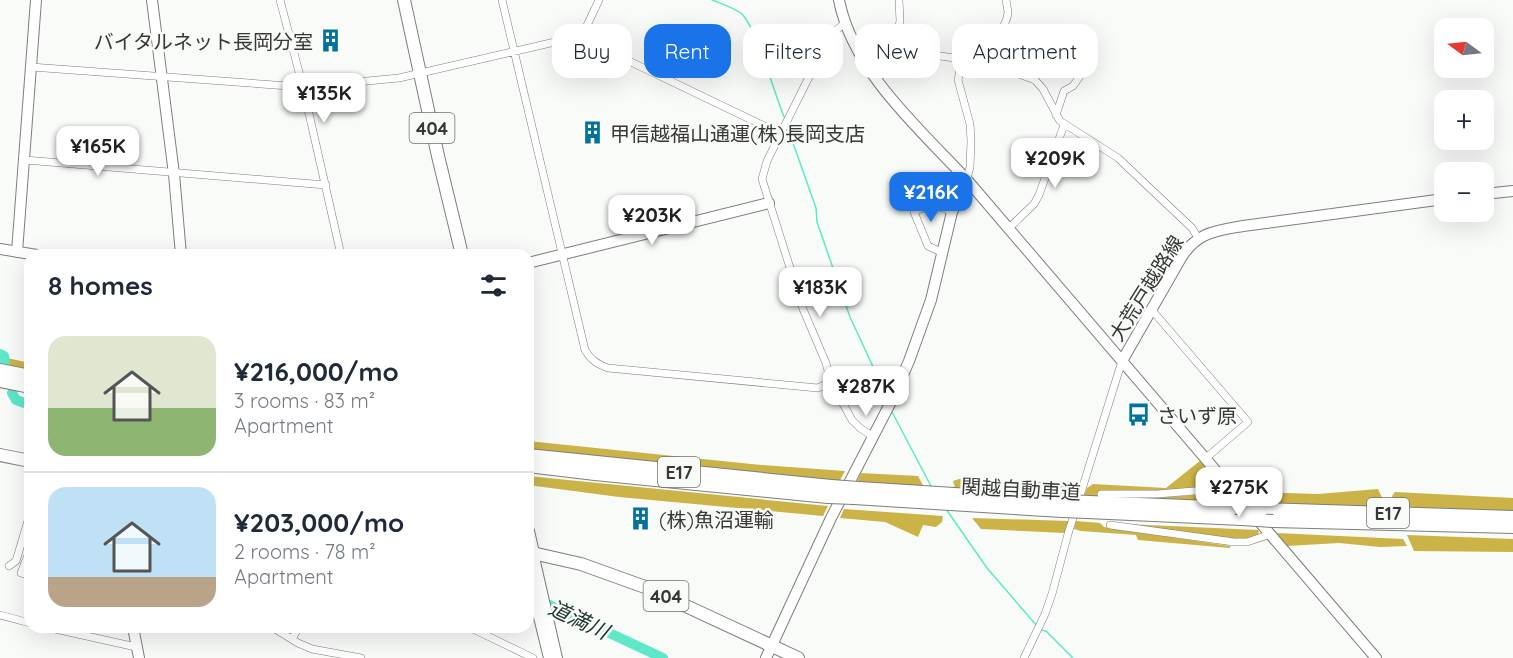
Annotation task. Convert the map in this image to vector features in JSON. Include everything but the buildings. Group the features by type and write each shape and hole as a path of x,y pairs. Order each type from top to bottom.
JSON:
{"highway":[{"name":"404","path":"396,0 461,249"},
{"name":"404","path":"404,0 452,249"},
{"path":"0,370 24,375"},
{"path":"0,381 24,386"},
{"path":"0,455 24,460"},
{"name":"関越自動車道","path":"534,463 606,476 1064,506 1238,514 1273,521 1513,527"},
{"name":"関越自動車道","path":"1238,514 1263,509 1513,517"},
{"name":"404","path":"534,554 581,564 645,587 798,658"}],"street":[{"path":"17,252 36,0"},
{"path":"152,0 174,174 180,249"},
{"path":"280,0 303,87 340,249"},
{"path":"502,0 585,350 589,357 608,368 810,387 826,386 831,382"},
{"path":"587,24 599,0"},
{"path":"839,0 852,41 872,73 906,114 968,180 1122,361 1068,534 1052,594 1024,658"},
{"path":"899,0 900,21 895,44 897,50 952,58"},
{"path":"1005,24 1008,12 1006,0"},
{"path":"845,23 830,35 762,174 803,309 826,363 831,382 852,420 872,436"},
{"path":"31,67 303,87 347,84 417,74 552,43"},
{"path":"632,63 781,134"},
{"path":"766,658 872,436 894,396 919,337 931,300 952,212 968,180 970,167 970,124 958,78"},
{"path":"1032,78 1043,89 1056,115 1064,125 1118,158 1192,228 1198,238"},
{"path":"1056,115 1065,91 1073,86 1079,78"},
{"path":"1009,228 1034,204 1039,195 1064,125"},
{"path":"24,160 124,167 174,174 326,184"},
{"path":"1494,193 1513,191"},
{"name":"大荒戸越路線","path":"1376,658 1122,361 1188,248 1198,238 1243,225 1434,200"},
{"path":"534,261 769,203"},
{"path":"941,252 928,246 914,212 933,205 952,212"},
{"path":"0,249 24,253"},
{"path":"1151,309 1248,422 1206,458"},
{"path":"1101,494 1157,494 1232,488"},
{"path":"1110,525 1234,542 1247,542 1271,534"},
{"path":"9,566 16,561 24,534"},
{"path":"534,571 548,657"},
{"path":"534,598 548,657"},
{"path":"0,615 24,621"},
{"path":"68,633 138,652 134,633"},
{"path":"282,633 326,655 361,658"},
{"path":"292,639 295,633"},
{"path":"481,633 533,658"}],"shaded area":[{"path":"7,358 24,362 24,370 8,366"},
{"path":"534,442 761,465 845,471 839,482 534,452"},
{"path":"1201,460 1222,484 1217,487 1101,497 1084,496 1087,488 1093,484 1166,488"},
{"path":"861,473 918,476 925,489 856,484"},
{"path":"534,477 828,506 823,516 619,497 534,486"},
{"path":"959,479 1080,485 1078,494 956,491 953,481"},
{"path":"1378,489 1388,510 1252,505 1247,498 1255,492 1318,494"},
{"path":"1395,492 1513,498 1513,511 1396,508 1392,496"},
{"path":"1224,493 1234,504 1126,500"},
{"path":"844,509 943,516 942,522 936,527 923,525 918,537 885,522 840,518"},
{"path":"972,518 1069,521 1065,533 981,529"},
{"path":"1076,521 1100,523 1104,527 1230,546 1230,548 1138,540 1136,535 1081,531 1074,529"},
{"path":"1126,524 1258,530 1259,532 1258,535 1244,541"},
{"path":"1277,533 1403,539 1407,546 1380,547 1339,543 1287,546"},
{"path":"1407,535 1513,539 1513,552 1414,551"}],"waterway":[{"path":"712,0 739,12 748,22 760,48 785,119"},
{"path":"787,126 816,208 817,222 850,317 888,399"},
{"name":"道満川","path":"0,354 4,356 5,362"},
{"name":"道満川","path":"12,393 16,400 24,403"},
{"path":"891,410 932,488"},
{"path":"946,509 987,568 1037,626"},
{"name":"道満川","path":"534,598 663,658"},
{"path":"1040,630 1046,631 1073,658"}],"place":[{"name":"バイタルネット長岡分室","path":"331,41"},
{"name":"甲信越福山通運(株)長岡支店","path":"592,133"},
{"name":"さいず原","path":"1139,415"},
{"name":"(株)魚沼運輸","path":"641,519"}]}
